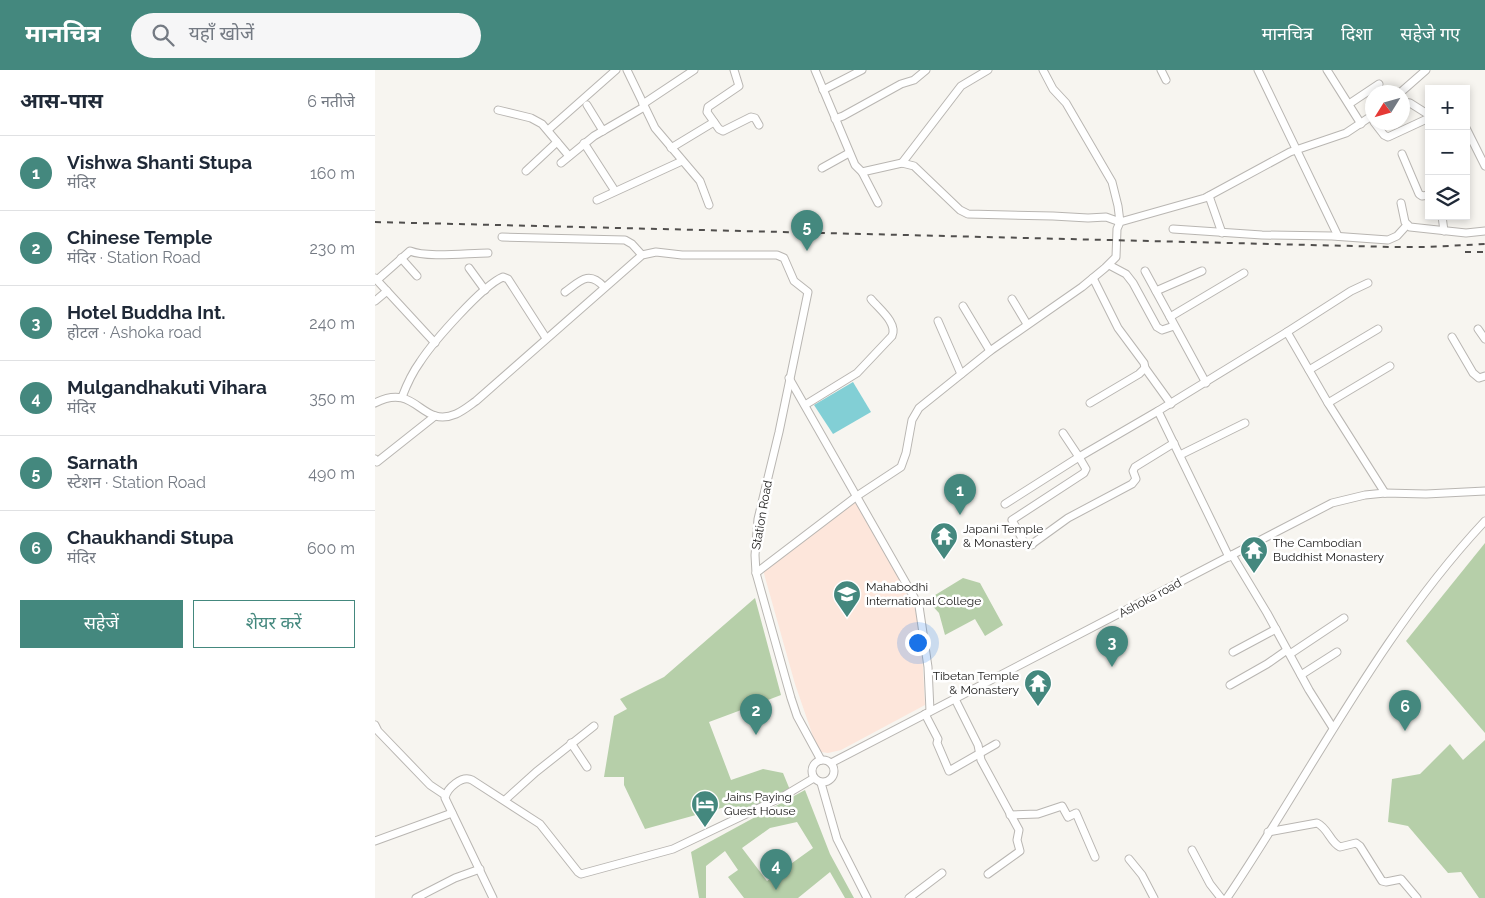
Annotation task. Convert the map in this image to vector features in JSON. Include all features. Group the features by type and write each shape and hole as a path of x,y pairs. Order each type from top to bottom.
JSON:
{"street":[{"path":"548,130 615,70"},
{"path":"627,70 655,128 699,181 709,205"},
{"path":"561,163 585,143 643,106 694,70"},
{"path":"733,70 739,86 707,108 707,112 723,131 751,117 755,118 759,125"},
{"path":"815,70 849,153 855,165 862,172 878,203"},
{"path":"823,90 862,70"},
{"path":"835,118 843,116 901,84 914,80 926,70"},
{"path":"902,163 961,86 988,70"},
{"path":"756,573 857,496 901,467 906,453 914,414 924,402 990,351 1093,278 1113,260 1117,252 1117,229 1119,222 1118,206 1112,182 1066,104 1053,89 1043,70"},
{"path":"1161,70 1166,80"},
{"path":"1258,70 1338,236"},
{"path":"1409,85 1426,70"},
{"path":"1330,71 1361,124"},
{"path":"1349,104 1379,84"},
{"path":"1410,103 1425,114"},
{"path":"587,106 603,131"},
{"path":"498,110 531,118 543,124 569,156"},
{"path":"1410,127 1425,119"},
{"path":"671,148 714,122"},
{"path":"862,172 902,163 914,166 963,212 1088,218 1106,217 1119,222 1190,204 1209,196 1270,161 1297,149 1338,136 1365,123"},
{"path":"1381,130 1386,137 1391,137 1404,130"},
{"path":"1467,130 1485,166"},
{"path":"527,171 557,142"},
{"path":"585,143 615,191"},
{"path":"822,168 849,153"},
{"path":"1402,154 1419,194 1425,196"},
{"path":"597,200 683,161"},
{"path":"1209,196 1222,233"},
{"path":"1401,203 1403,218 1410,227 1466,233 1485,231"},
{"path":"1443,220 1444,230"},
{"path":"1173,229 1388,240 1397,236 1407,225"},
{"path":"375,403 389,397 402,396 435,416 445,417 455,414 471,405 642,255 632,244 625,240 502,237"},
{"path":"435,343 376,279 410,251 432,254 488,253"},
{"name":"Station Road","path":"642,255 656,252 682,255 781,256 786,260 794,280 808,292 759,519 755,555 756,573 791,698 797,716 821,760"},
{"path":"401,258 417,276"},
{"path":"1109,264 1126,274 1133,283 1157,327 1162,330 1174,326"},
{"path":"469,268 485,290"},
{"path":"1156,291 1202,270"},
{"path":"1145,271 1206,383"},
{"path":"1170,317 1244,273"},
{"path":"402,396 415,369 435,343 485,290 500,278 506,277 546,338"},
{"path":"565,292 588,278 596,279 604,287"},
{"path":"1093,278 1118,328 1171,404"},
{"path":"1005,504 1079,457 1206,383 1351,291 1368,283"},
{"path":"375,301 387,291"},
{"path":"805,405 857,373 892,336 894,329 892,324 871,299"},
{"path":"1012,299 1027,324"},
{"path":"963,306 990,351"},
{"path":"938,321 961,374"},
{"path":"1309,370 1378,329"},
{"path":"1478,329 1485,339"},
{"path":"1287,332 1385,493"},
{"path":"1452,338 1473,373 1479,378 1485,376"},
{"path":"1329,403 1390,366"},
{"path":"1090,403 1139,374 1145,368"},
{"path":"789,378 919,606 928,667 928,712 938,739 937,743 949,771 996,744"},
{"path":"1158,411 1231,556 1333,728"},
{"path":"375,459 377,462 435,416"},
{"path":"1180,455 1245,422"},
{"path":"1063,433 1086,469 1084,473 1012,520 1025,544 1028,546 1068,518 1132,484 1136,479 1133,472 1135,467 1174,443"},
{"name":"Ashoka road","path":"831,763 1332,504 1365,495 1385,493 1426,494 1485,491"},
{"path":"1227,898 1357,689 1419,599 1485,521"},
{"path":"1230,684 1289,652 1344,618"},
{"path":"1233,652 1276,630"},
{"path":"1301,675 1337,652"},
{"path":"955,699 978,745 979,753 1019,830 1017,840 1020,851 988,874"},
{"path":"375,725 378,731 430,785 445,796 493,898"},
{"path":"505,800 571,743 594,726"},
{"path":"571,743 587,767"},
{"path":"445,796 461,780 468,778 540,824 581,874 673,849 817,780 828,782 833,777 835,769 828,761 821,760 812,768 817,780 837,839 867,898"},
{"path":"1010,815 1038,814 1062,806 1068,817 1077,813 1095,857"},
{"path":"375,841 452,813"},
{"path":"1268,832 1300,828 1317,823 1321,825 1335,845 1340,847 1356,843 1360,846 1382,881 1401,879 1417,898"},
{"path":"1192,850 1210,884 1221,898"},
{"path":"1129,859 1142,875 1154,898"},
{"path":"416,898 451,880 480,869"},
{"path":"909,898 942,873"}],"shaded area":[{"name":"Mahabodhi International College","path":"857,502 913,601 921,635 925,705 841,750 828,753 821,752 817,748 795,684 763,570 853,503"}],"green space":[{"path":"1485,543 1485,733 1406,641"},
{"path":"963,578 980,583 1003,625 985,636 975,619 945,635 939,613 927,600"},
{"path":"755,598 781,695 709,722 731,780 763,769 783,773 790,790 731,820 725,807 645,829 624,785 624,777 604,777 614,716 627,709 620,699 664,677"},
{"path":"1485,740 1485,898 1479,898 1461,872 1448,873 1408,826 1388,822 1392,779 1420,774 1450,744 1463,760"},
{"path":"805,790 830,854 854,898 845,898 830,872 798,898 744,898 728,877 738,870 725,851 706,866 706,898 699,898 691,852","holes":["797,822 813,848 767,881 742,848 770,828"]}],"water":[{"path":"853,382 871,412 833,434 814,405"}],"railway":[{"path":"375,222 1393,247 1485,244"},
{"path":"1465,252 1485,252"}],"place":[{"name":"Sarnath","path":"807,251"},
{"name":"Vishwa Shanti Stupa","path":"960,515"},
{"name":"Japani Temple & Monastery","path":"944,560"},
{"name":"The Cambodian Buddhist Monastery","path":"1254,574"},
{"name":"Mahabodhi International College","path":"847,618"},
{"name":"Hotel Buddha Int.","path":"1112,667"},
{"name":"Tibetan Temple & Monastery","path":"1038,707"},
{"name":"Chaukhandi Stupa","path":"1405,731"},
{"name":"Chinese Temple","path":"756,735"},
{"name":"Jains Paying Guest House","path":"705,828"},
{"name":"Mulgandhakuti Vihara","path":"776,890"}]}
